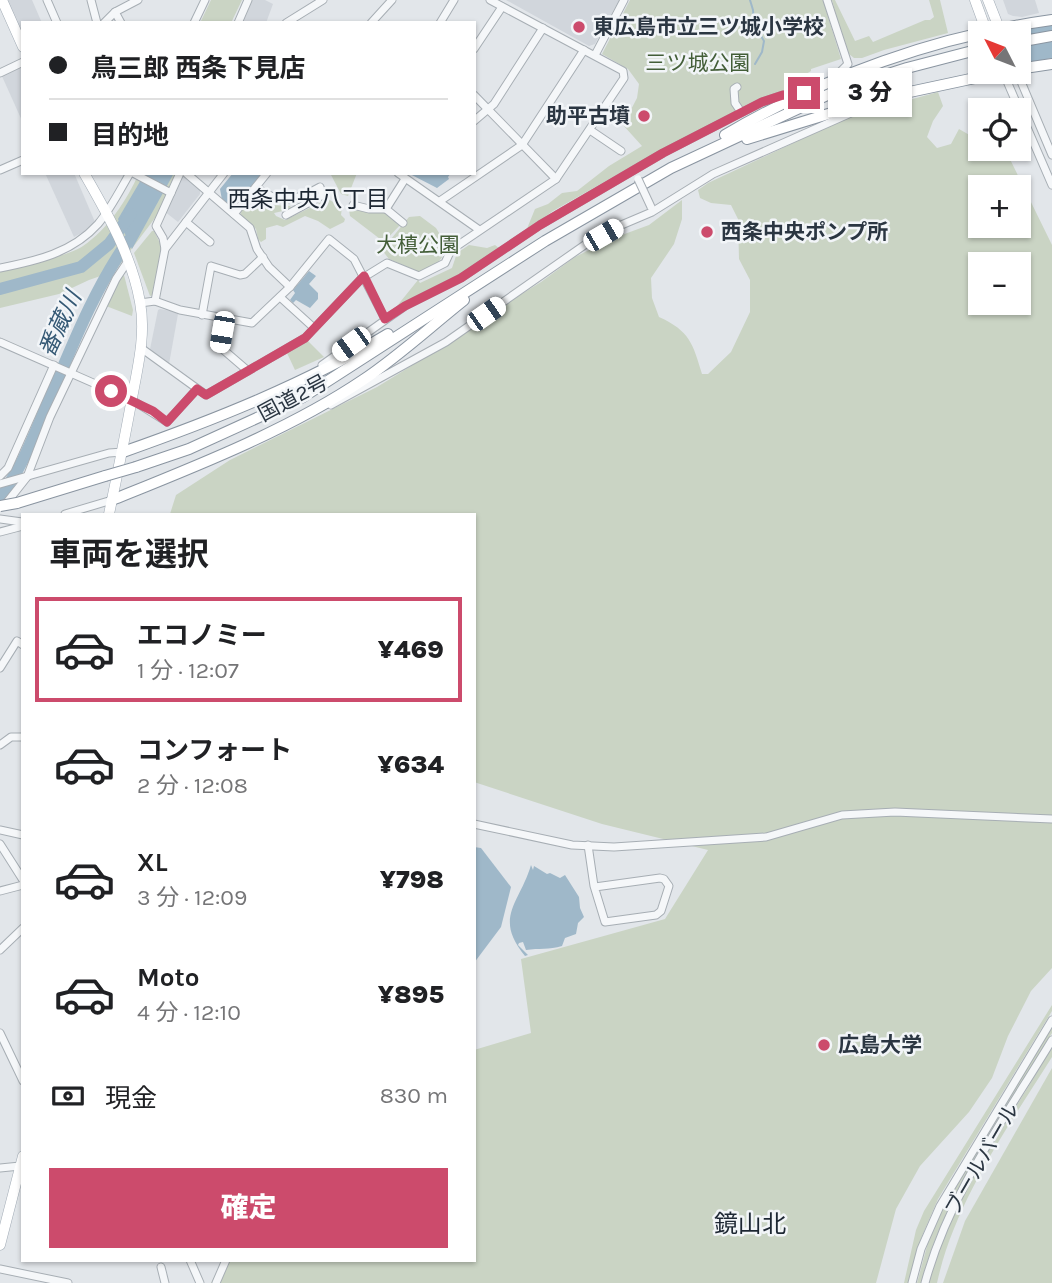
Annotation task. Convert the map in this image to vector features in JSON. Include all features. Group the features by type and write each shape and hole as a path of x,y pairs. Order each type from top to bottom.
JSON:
{"highway":[{"path":"1031,23 1052,20"},
{"path":"1031,40 1052,36"},
{"path":"613,199 799,95 900,56 968,37"},
{"name":"国道2号","path":"0,508 189,449 303,397 512,261 613,199 734,137 838,90 968,52"},
{"path":"1031,68 1052,64"},
{"path":"613,199 761,133 860,104 968,80"},
{"path":"123,452 203,424 283,389 362,349 512,261"},
{"path":"111,500 182,473 319,406 362,381 512,261"}],"main road":[{"path":"2,0 21,43"},
{"path":"975,0 983,21"},
{"path":"988,0 996,21"},
{"path":"85,175 112,223 140,303 141,348 123,452 108,513"},
{"path":"0,1242 21,1165"}],"street":[{"path":"47,0 56,21"},
{"path":"91,0 96,21"},
{"path":"106,21 115,12 138,0"},
{"path":"195,21 205,0"},
{"path":"239,21 248,0"},
{"path":"289,21 323,0"},
{"path":"373,21 392,0"},
{"path":"441,21 454,0"},
{"path":"141,348 206,395 305,338 364,276 387,264 419,276 445,263 451,250 478,229 556,179 624,78 623,71 489,0"},
{"path":"594,55 624,0"},
{"path":"827,0 848,64"},
{"path":"476,47 502,6"},
{"path":"115,12 120,21"},
{"path":"1031,22 1052,14"},
{"path":"476,119 489,109 543,28"},
{"path":"440,201 522,145 584,50"},
{"path":"848,64 862,65 900,56"},
{"path":"0,73 21,63"},
{"path":"283,389 317,369 405,306 461,278 540,225 633,170 762,102 783,95 799,95 839,74 848,64"},
{"path":"1008,84 1052,185"},
{"path":"1023,84 1052,155"},
{"path":"737,87 734,89 735,103 741,112"},
{"path":"476,97 556,179"},
{"path":"319,406 323,409 398,371 446,342 586,244 713,174 851,113 860,104"},
{"path":"590,130 621,150"},
{"path":"0,170 21,161"},
{"path":"633,170 652,210"},
{"path":"0,268 29,262 65,249 89,232 132,175"},
{"path":"135,175 170,193"},
{"path":"155,301 165,249 163,238 156,226 179,175"},
{"path":"188,175 250,228 257,249 275,274 290,286"},
{"path":"165,249 222,175"},
{"path":"234,214 265,175"},
{"path":"401,175 478,229"},
{"path":"386,209 405,178"},
{"path":"256,187 272,199 306,195 320,187 323,195 286,215"},
{"path":"353,205 386,209 403,223"},
{"path":"186,222 210,242"},
{"path":"140,303 155,301 180,310 252,323 280,297 329,239 354,259 385,319"},
{"path":"202,314 211,266 240,275 245,274 263,257"},
{"path":"0,508 27,477 71,373 127,260"},
{"path":"280,297 314,328"},
{"path":"224,318 219,346 248,371"},
{"path":"0,342 132,400 167,422 197,389"},
{"path":"0,476 8,468 54,365"},
{"path":"0,484 109,453 123,452"},
{"path":"68,513 111,500"},
{"path":"0,519 21,524"},
{"path":"0,531 21,524"},
{"path":"0,668 17,641 21,644"},
{"path":"0,745 11,737 21,737"},
{"path":"476,824 572,845 614,846 766,837 842,815 895,812 1052,818"},
{"path":"0,830 21,835"},
{"path":"0,844 21,880"},
{"path":"588,845 595,887 605,922 656,915 661,911 668,886 664,878 660,878 595,887"},
{"path":"0,891 21,884"},
{"path":"0,950 21,931"},
{"path":"912,1283 921,1249 940,1206 1052,1020"},
{"path":"0,1033 21,1077"},
{"name":"ブールバール","path":"925,1283 934,1250 951,1211 1052,1040"},
{"path":"0,1168 21,1161"},
{"path":"191,1262 200,1283"},
{"path":"216,1283 225,1262"},
{"path":"161,1267 165,1283"},
{"path":"0,1269 68,1283"}],"shaded area":[{"path":"6,0 32,0 41,21 21,21 21,34"},
{"path":"250,0 265,0 273,4 267,21 241,21"},
{"name":"東広島市立三ツ城小学校","path":"506,0 619,0 595,44 589,46"},
{"path":"1003,0 1035,0 1039,13 1013,16 1008,14"},
{"path":"21,67 21,119 1,74"},
{"path":"46,175 75,175 95,222 74,237"},
{"path":"182,175 200,190 200,194 178,222 164,211"},
{"path":"160,309 178,314 169,364 149,354"}],"green space":[{"path":"211,0 242,0 232,21 201,21"},
{"name":"三ツ城公園","path":"630,0 823,0 841,59 811,69 784,91 650,156 553,211 526,231 535,209 548,204 562,193 577,191 609,166 642,146 623,125 637,98 639,84 628,69 602,54"},
{"path":"832,0 835,0 855,41 869,36 873,42 930,20 934,17 929,0 940,0 948,33 854,58 849,54 841,34"},
{"path":"938,92 943,106 927,137 937,148 951,144 959,129 968,134 968,161 1011,161 1018,175 968,175 968,238 1031,238 1031,202 1052,245 1052,968 1031,991 1008,1036 992,1078 969,1112 920,1166 896,1209 876,1283 211,1283 222,1262 476,1262 476,1049 531,1033 521,959 665,919 708,850 602,824 476,783 476,513 170,513 176,495 230,460 377,387 541,282 575,257 611,239 649,225 682,200 682,219 674,244 651,278 652,298 659,317 684,333 693,346 702,374 708,374 731,352 750,312 750,280 739,259 738,219 731,205 711,203 700,198 698,190 851,116"},
{"path":"138,175 176,175 161,210 115,271 59,294 0,308 0,270 55,257 83,246 101,231 129,193"},
{"path":"331,175 356,175 348,196 341,194"},
{"path":"258,192 265,196 256,204 262,208 272,205 290,206 292,209 274,213 285,220 328,199 342,207 341,215 345,219 330,229 305,216 283,227 277,225 266,228 266,239 261,242 256,229 240,215 243,207"},
{"path":"349,210 384,212 401,224 384,242 350,216"},
{"name":"大槙公園","path":"420,216 436,228 447,246 437,263 419,272 389,259 382,250 409,217"},
{"path":"152,231 161,249 153,295 150,296 134,253"},
{"path":"469,245 487,248 495,245 500,249 478,266 424,296 420,294 398,308 418,280 420,283 452,268 457,253"},
{"path":"124,275 133,310 132,316 106,306 118,281"},
{"path":"308,341 324,357 295,370 287,353"},
{"path":"1052,1005 1052,1011 938,1199 922,1236 909,1283 904,1283 916,1230 924,1211"},
{"path":"1052,1024 1052,1033 960,1186 931,1250 921,1283 917,1283 930,1235 940,1214"},
{"path":"1052,1047 1052,1057 1001,1138 970,1194 956,1223 937,1283 929,1283 939,1251 966,1190"},
{"path":"1052,1068 1052,1283 943,1283 965,1221"}],"water":[{"path":"1052,22 1052,58 1031,62 1031,26"},
{"path":"144,175 173,175 132,249 118,219"},
{"path":"231,175 261,175 250,189 247,187 232,208 222,200 220,189"},
{"path":"412,175 450,175 449,179 437,188"},
{"path":"309,271 316,276 309,284 318,293 318,299 310,308 296,300 293,303 290,300 295,293 293,290"},
{"path":"476,847 481,848 511,887 501,927 476,960"},
{"path":"531,865 533,870 534,866 560,878 565,875 579,897 584,917 578,923 576,934 565,938 562,946 526,950 523,942 519,943 528,955 525,956 516,942 511,931 510,920"}],"waterway":[{"path":"750,0 754,24 764,41 762,52 755,64"},
{"path":"0,289 81,267 109,244 131,214"},
{"name":"番蔵川","path":"0,496 15,475 26,452 93,300 128,241"}],"place":[{"name":"東広島市立三ツ城小学校","path":"579,27"},
{"name":"助平古墳","path":"644,116"},
{"name":"西条中央ポンプ所","path":"707,232"},
{"name":"広島大学","path":"824,1045"}],"district":[{"name":"西条中央八丁目","path":"308,199"},
{"name":"鏡山北","path":"750,1224"}],"route":[{"path":"111,391 153,411 167,422 197,389 206,395 305,338 364,276 385,319 461,278 540,225 663,153 762,102 783,95 795,97 804,93"}]}
